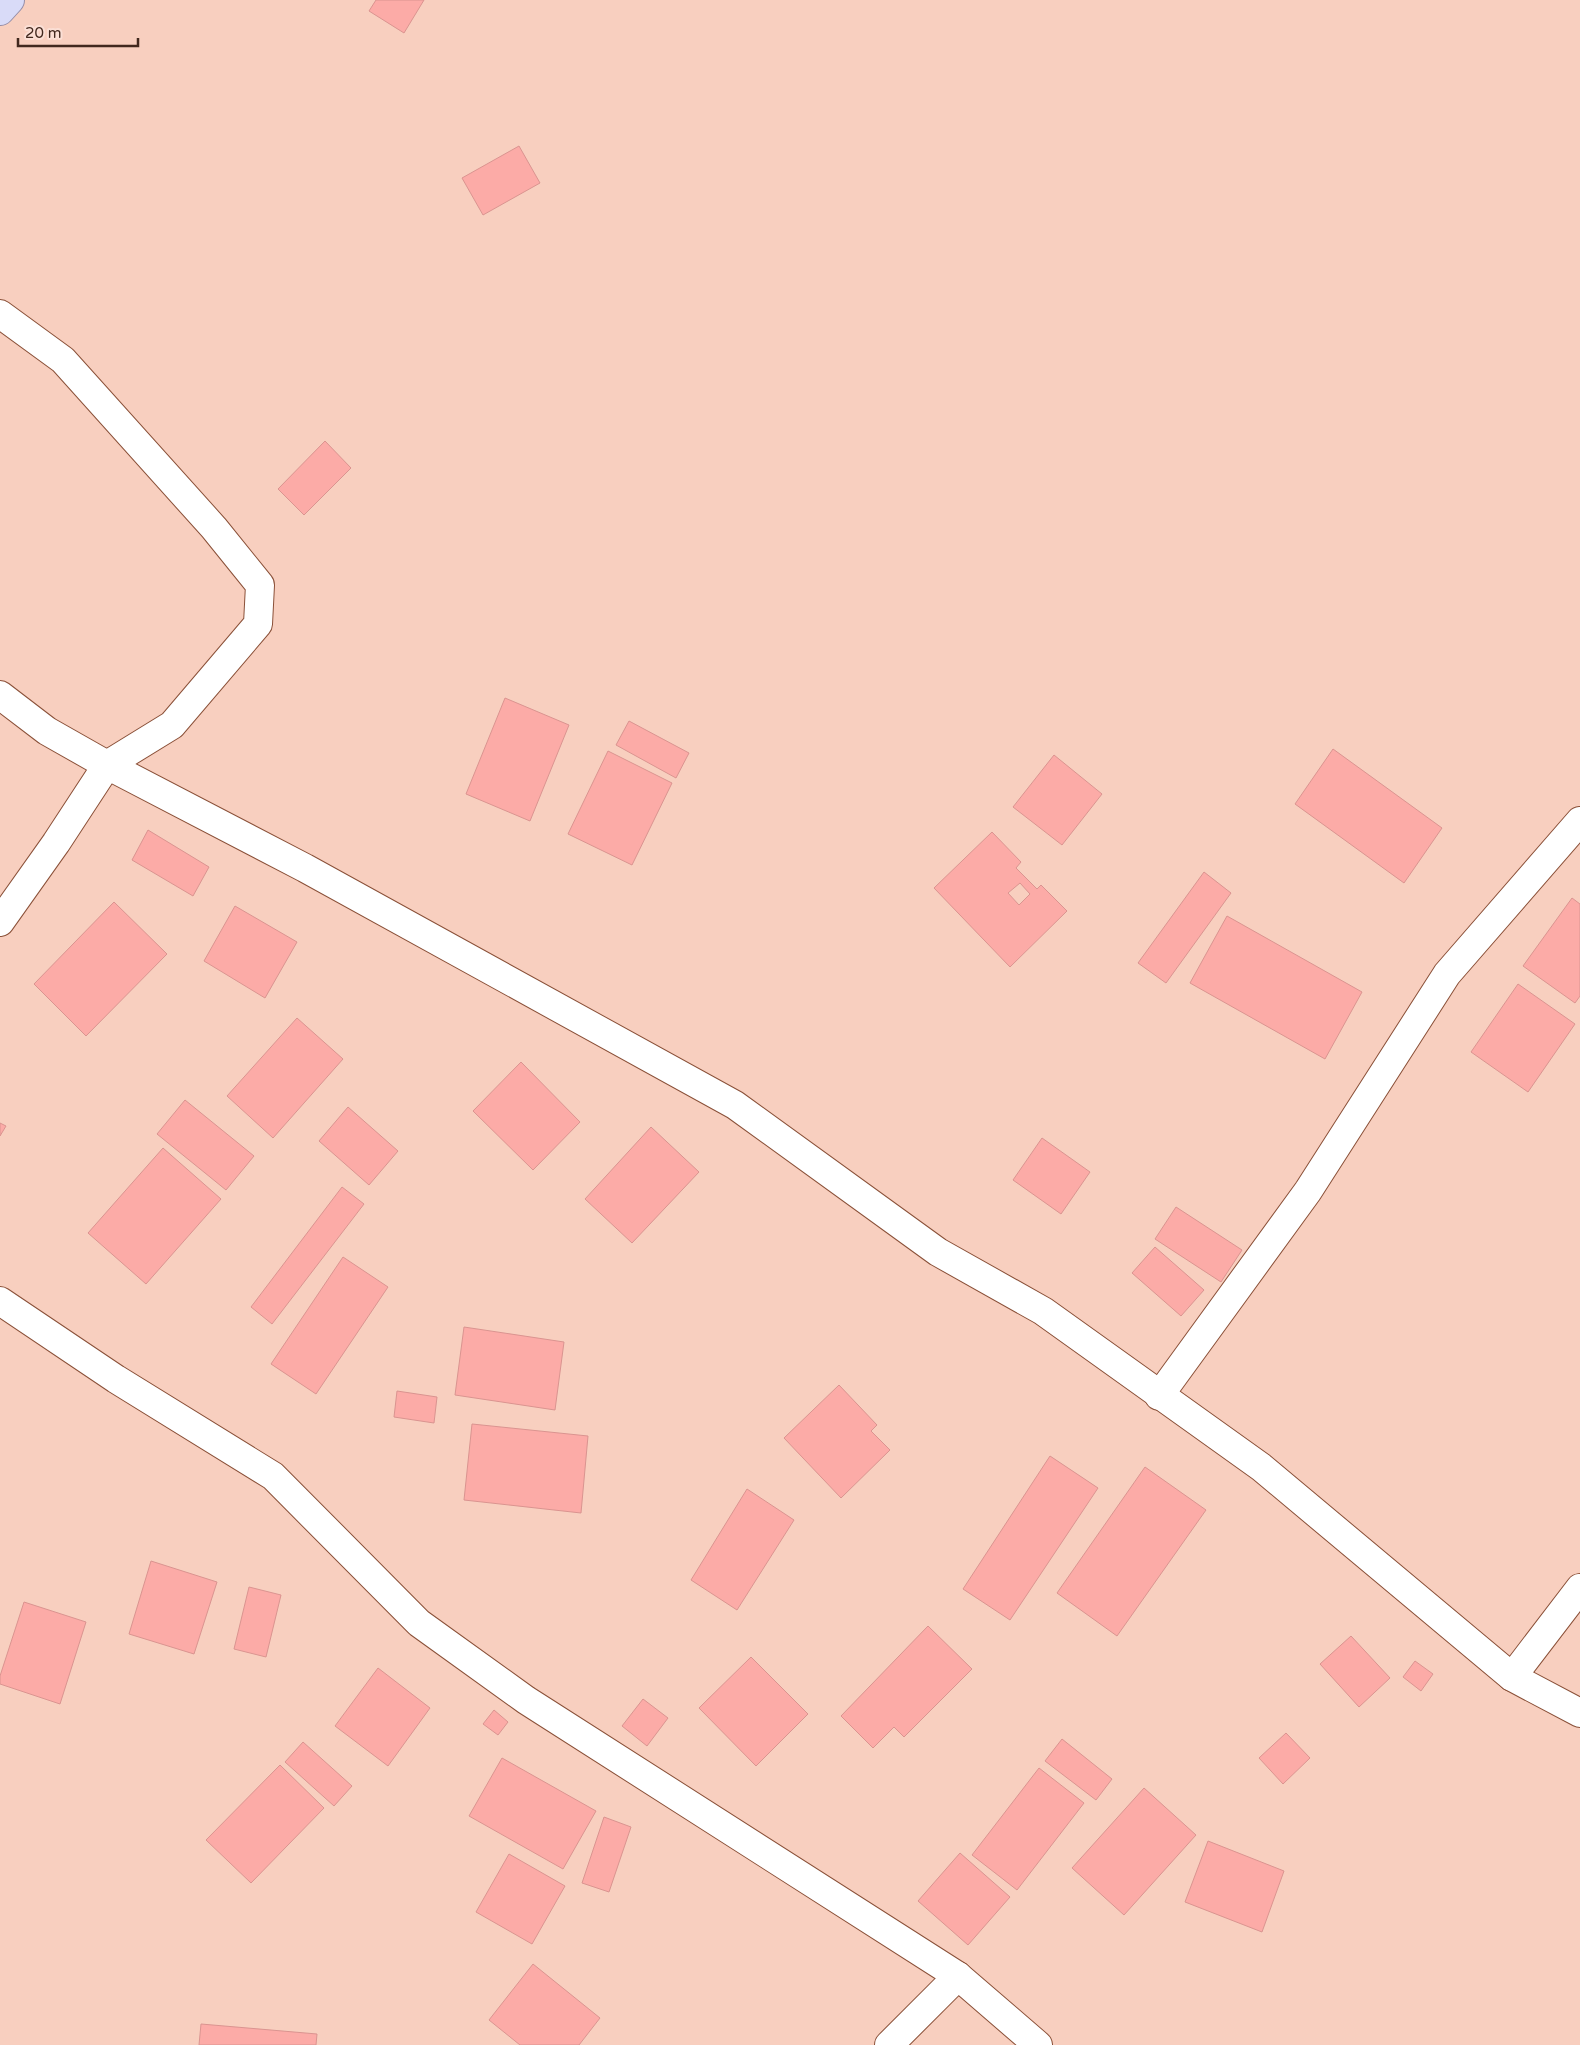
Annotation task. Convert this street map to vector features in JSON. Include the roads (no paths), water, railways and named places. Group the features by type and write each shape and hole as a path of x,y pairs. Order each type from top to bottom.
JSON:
{"main road":[{"path":"0,11 10,0"}],"street":[{"path":"0,314 63,360 214,528 260,585 258,624 172,725 107,764 56,843 0,922"},
{"path":"0,695 47,731 305,868 735,1105 938,1252 1043,1311 1159,1396 1261,1467 1512,1677 1580,1713"},
{"path":"1159,1396 1308,1191 1448,974 1580,821"},
{"path":"0,1301 116,1379 273,1476 419,1623 526,1700 958,1976 1038,2045"},
{"path":"1512,1677 1580,1588"},
{"path":"889,2045 958,1976"}]}
